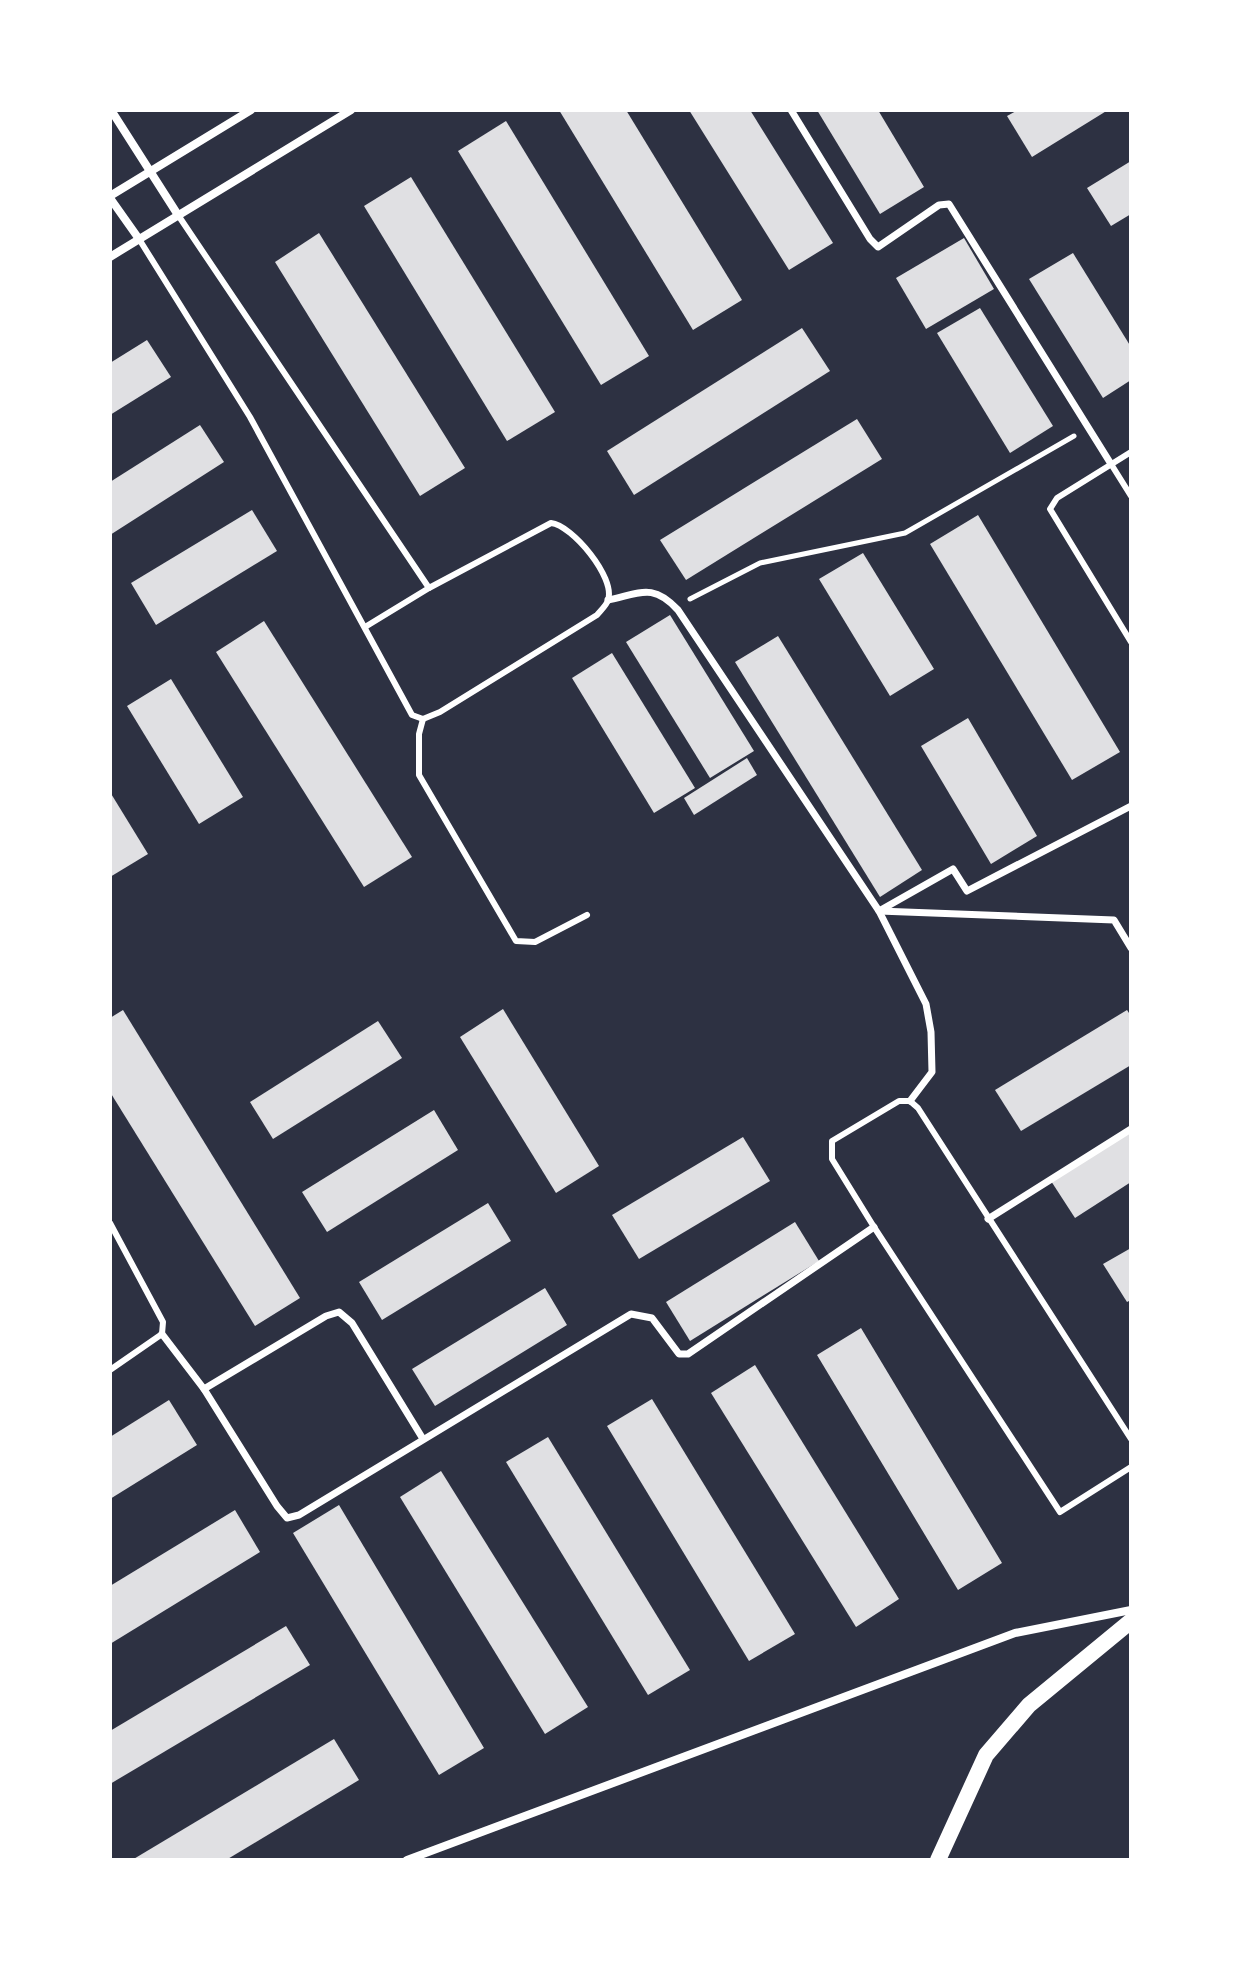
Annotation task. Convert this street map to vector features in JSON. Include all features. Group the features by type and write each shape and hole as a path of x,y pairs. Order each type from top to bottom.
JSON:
{"main road":[{"path":"938,1860 986,1755 1029,1705 1131,1621"}],"street":[{"path":"111,110 178,215"},
{"path":"139,239 110,197 251,110"},
{"path":"110,257 351,110"},
{"path":"791,110 870,239 878,247 939,205 949,204 1111,464"},
{"path":"608,600 650,591 665,596 678,610 879,911 926,1004 931,1032 932,1072 910,1101"},
{"path":"879,911 953,869 967,891 1131,806"},
{"path":"879,911 1114,920 1131,948"},
{"path":"988,1219 1131,1129"},
{"path":"162,1334 204,1389 287,1518 299,1515 631,1314 652,1318 679,1354 688,1354 874,1227"},
{"path":"204,1389 326,1316 339,1312 352,1323 423,1439"},
{"path":"407,1860 1015,1633 1131,1610"}],"lane":[{"path":"178,215 429,588"},
{"path":"139,239 250,417 402,701 412,715 423,719"},
{"path":"1131,452 1057,498 1050,509 1131,642"},
{"path":"1111,464 1131,496"},
{"path":"365,627 429,588 551,523 562,524 574,532 604,577 608,600 597,615 423,719 419,734 419,775 516,941 535,942 587,915"},
{"path":"1131,1439 918,1108 910,1101 899,1101 832,1141 829,1149 874,1227 1060,1512 1131,1467"},
{"path":"110,1223 158,1307 163,1322 162,1334 110,1370"}],"path":[{"path":"678,610 713,585 760,563 905,533 1089,427"}],"building":[{"path":"559,110 626,110 742,300 693,330"},
{"path":"689,110 750,110 833,243 789,270"},
{"path":"817,110 878,110 924,187 880,214"},
{"path":"1018,110 1108,110 1032,157 1007,116"},
{"path":"506,121 649,356 601,385 458,151"},
{"path":"1131,161 1131,214 1111,226 1087,188"},
{"path":"411,177 555,412 507,441 364,206"},
{"path":"319,233 465,468 420,496 275,262"},
{"path":"964,238 994,289 926,329 896,278"},
{"path":"1073,253 1131,347 1131,380 1103,398 1029,279"},
{"path":"980,308 1053,426 1010,453 937,333"},
{"path":"802,328 830,371 634,495 607,451"},
{"path":"147,340 171,377 110,415 110,363"},
{"path":"857,419 882,459 686,580 660,540"},
{"path":"200,425 224,462 110,535 110,482"},
{"path":"252,510 277,551 156,625 131,583"},
{"path":"978,515 1120,752 1072,780 930,544"},
{"path":"863,553 934,669 890,696 819,579"},
{"path":"670,615 754,751 710,778 626,642"},
{"path":"264,621 412,857 364,887 216,652"},
{"path":"778,636 922,870 880,897 735,662"},
{"path":"612,653 695,788 654,813 572,678"},
{"path":"171,679 243,797 199,824 127,706"},
{"path":"968,718 1037,836 991,864 921,746"},
{"path":"747,758 757,775 694,815 684,798"},
{"path":"110,792 148,854 110,877"},
{"path":"503,1009 599,1166 556,1193 460,1037"},
{"path":"123,1010 300,1298 255,1326 110,1092 110,1018"},
{"path":"1127,1010 1131,1016 1131,1065 1021,1131 995,1090"},
{"path":"378,1021 402,1058 273,1139 250,1102"},
{"path":"434,1110 458,1150 327,1232 302,1192"},
{"path":"1131,1131 1131,1182 1075,1218 1051,1181"},
{"path":"743,1137 770,1181 639,1259 612,1215"},
{"path":"488,1203 511,1241 382,1320 359,1282"},
{"path":"795,1222 819,1261 690,1341 666,1302"},
{"path":"1131,1248 1131,1300 1127,1302 1103,1264"},
{"path":"545,1288 567,1325 435,1406 412,1369"},
{"path":"861,1328 1002,1563 958,1590 817,1355"},
{"path":"755,1365 899,1599 856,1627 711,1393"},
{"path":"652,1399 795,1634 749,1661 607,1426"},
{"path":"169,1400 197,1445 110,1499 110,1437"},
{"path":"548,1437 690,1670 648,1695 506,1462"},
{"path":"441,1471 588,1707 545,1734 400,1497"},
{"path":"339,1505 484,1748 439,1775 293,1533"},
{"path":"235,1510 260,1552 110,1644 110,1586"},
{"path":"286,1626 310,1665 110,1784 110,1731"},
{"path":"334,1739 359,1780 226,1860 132,1860"}]}
